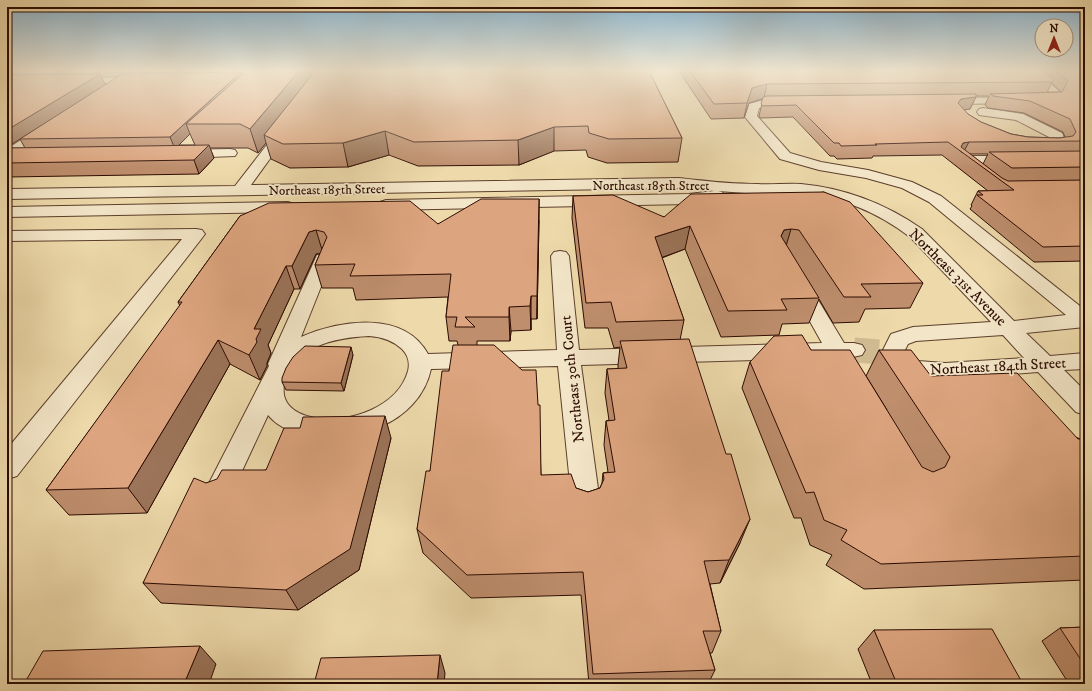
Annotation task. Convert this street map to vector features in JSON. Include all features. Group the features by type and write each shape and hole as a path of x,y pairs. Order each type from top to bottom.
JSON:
{"street":[{"path":"763,103 753,106 751,117 785,156 819,166 868,174 907,185 935,199 1085,320"},
{"path":"944,103 968,107 983,112 1019,117 1057,136 1060,144 1021,144"},
{"path":"968,107 1013,103"},
{"path":"240,190 292,118"},
{"path":"7,155 59,122"},
{"path":"190,143 175,154 230,153"},
{"path":"7,155 30,156"},
{"path":"988,179 963,160 1032,160"},
{"name":"Northeast 185th Street","path":"7,194 679,183 758,189"},
{"path":"560,185 561,202"},
{"name":"Northeast 185th Street","path":"371,206 690,199 758,189"},
{"name":"Northeast 31st Avenue","path":"758,189 792,189 824,192 854,200 889,214 908,226 923,239 1085,406"},
{"name":"Northeast 185th Street","path":"7,212 300,207"},
{"path":"7,236 196,234 7,468"},
{"name":"Northeast 30th Court","path":"560,256 569,359 586,503"},
{"path":"219,491 274,377 286,344 323,259"},
{"path":"788,266 845,350 852,376"},
{"name":"Northeast 184th Street","path":"1085,320 1009,328 913,334 899,339 887,352 912,368 946,371 1085,361"},
{"path":"369,329 388,332 404,339 415,349 420,362 420,375 413,388 402,401 387,413 367,422 346,428 324,429 304,427 288,420 277,410 271,398 274,377 290,355 306,344 327,335 348,330 369,329"},
{"path":"420,362 569,359 845,350"}],"building":[{"path":"7,103 51,103 7,130"},
{"path":"76,103 207,103 170,137 20,139"},
{"path":"209,103 272,103 250,129 240,124 186,124"},
{"path":"289,103 665,103 682,138 609,139 589,133 588,126 554,127 518,140 414,142 385,131 343,143 283,144 264,135"},
{"path":"958,103 968,114 981,122 1011,134 1028,137 1059,138 1073,136 1076,132 1070,119 1035,103 1085,103 1085,141 969,142 963,143 961,147 1008,181 1085,180 1085,246 1043,247 977,195 983,195 978,191 1014,190 948,142 841,146 839,143 834,143 796,105 763,106 761,104"},
{"path":"209,145 194,160 7,163 7,148"},
{"path":"1085,151 1085,167 1012,168 989,152"},
{"path":"824,192 850,202 923,283 861,284 871,297 844,297 799,230 784,230 781,236 819,298 781,299 787,310 728,311 690,226 655,237 684,320 616,322 611,302 586,303 573,196 613,195 664,217 691,194"},
{"path":"481,199 539,199 537,296 531,296 530,306 509,307 509,317 465,317 475,327 455,327 457,317 446,317 451,274 350,276 355,264 315,265 327,237 324,232 316,230 309,232 292,266 286,266 254,329 261,329 256,339 257,342 249,355 218,340 128,488 46,490 182,302 178,302 240,216 269,203 410,201 438,224"},
{"path":"802,335 811,350 850,350 922,467 933,472 945,467 950,457 879,350 911,350 931,376 1017,373 1078,439 1083,439 1085,441 1085,556 881,564 841,540 847,530 824,520 814,492 806,493 750,362 774,336"},
{"path":"689,339 726,454 731,454 750,519 729,560 704,561 721,631 703,631 715,670 593,674 583,572 467,575 417,529 426,471 430,471 442,371 449,371 453,345 494,345 522,370 536,370 538,405 540,405 541,475 571,474 576,488 588,492 600,488 604,479 603,473 615,472 606,421 615,420 607,369 627,368 620,341"},
{"path":"305,346 351,347 341,383 282,382 286,368 293,357"},
{"path":"385,416 350,549 286,590 143,583 194,478 206,483 217,479 222,470 266,470 284,428 300,428 303,417"},
{"path":"1085,627 1085,666 1060,628"},
{"path":"992,629 1023,684 897,684 874,630"},
{"path":"200,646 184,684 24,684 43,651"},
{"path":"440,655 437,684 314,684 321,658"}],"tunnel":[{"path":"854,350 881,352"}]}
